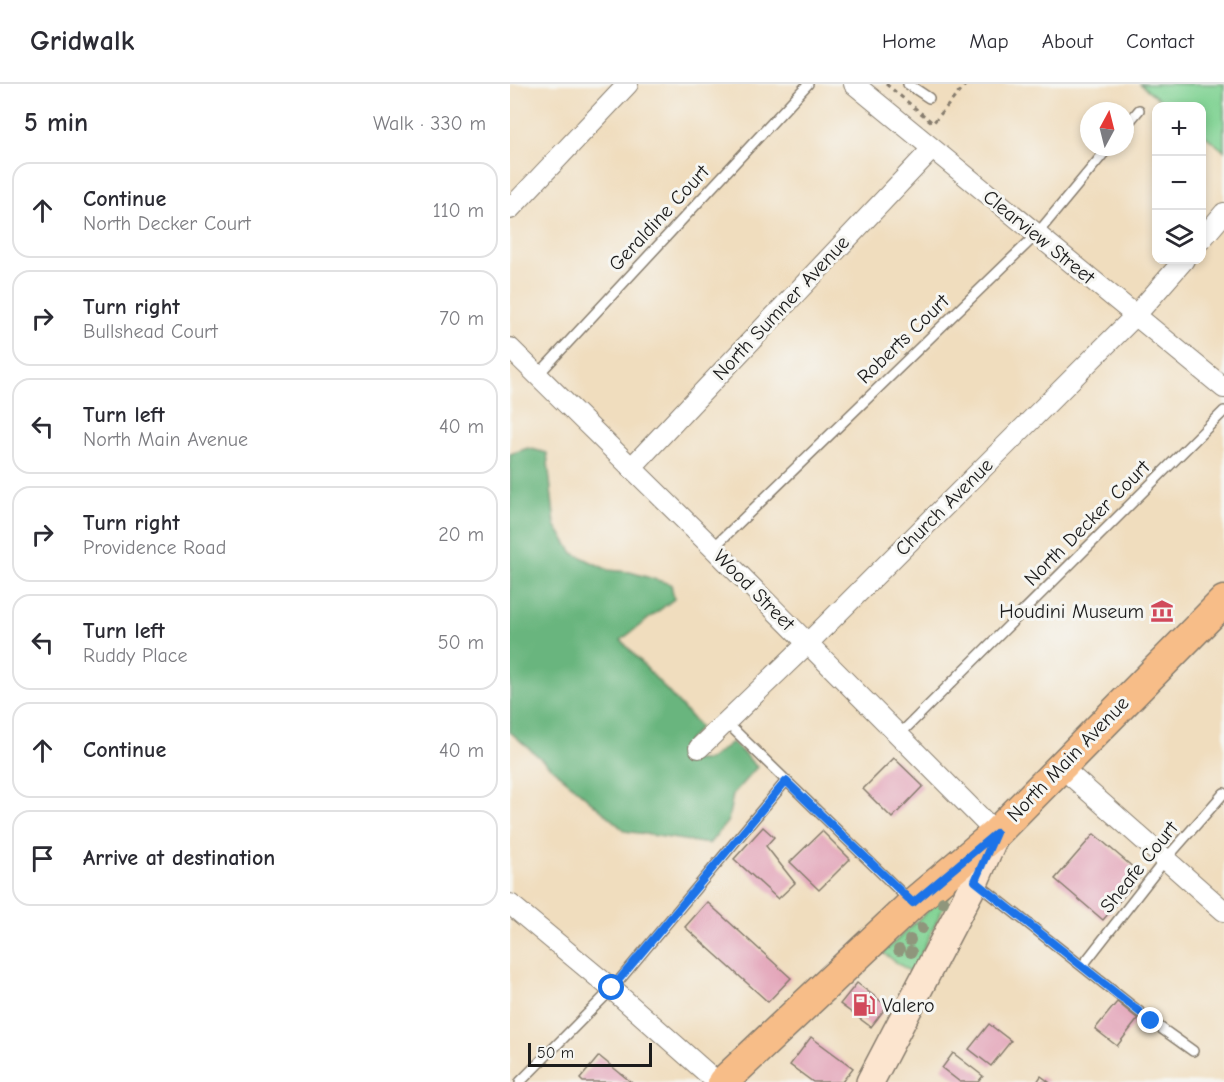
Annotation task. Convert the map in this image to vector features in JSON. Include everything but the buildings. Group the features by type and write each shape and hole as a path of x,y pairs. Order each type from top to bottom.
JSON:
{"main road":[{"name":"North Main Avenue","path":"731,1076 913,903 996,833 1224,602"},
{"path":"870,1082 975,881 996,833"}],"street":[{"path":"510,208 628,84"},
{"name":"Clearview Street","path":"854,84 1224,388"},
{"name":"North Sumner Avenue","path":"631,468 932,148"},
{"path":"1206,234 1224,213"},
{"name":"Church Avenue","path":"699,748 807,644 1135,316 1180,264"},
{"name":"Wood Street","path":"510,348 713,548 996,833"},
{"path":"1060,766 1224,911"},
{"path":"510,904 612,988 731,1076"}],"lane":[{"name":"Geraldine Court","path":"537,375 807,84"},
{"path":"908,84 929,98"},
{"path":"1134,116 1139,110"},
{"name":"Roberts Court","path":"713,548 1036,235 1101,156"},
{"name":"North Decker Court","path":"898,736 1224,411"},
{"path":"726,722 913,903"},
{"path":"520,1082 612,988 786,781"},
{"name":"Sheafe Court","path":"1083,965 1165,860 1224,793"},
{"path":"975,881 1151,1021 1193,1051"}],"green space":[{"path":"1140,84 1224,84 1224,151 1206,136 1206,102 1163,102"},
{"path":"528,448 547,453 555,525 573,553 608,570 630,572 671,584 674,599 621,640 700,727 680,751 687,760 708,760 732,742 757,767 733,794 728,821 709,844 625,831 510,732 510,454"},
{"path":"953,887 912,973 883,953"}],"place":[{"name":"Houdini Museum","path":"1162,611"},
{"name":"Valero","path":"864,1005"}],"route":[{"path":"612,988 786,781 913,903 996,833 975,881 1151,1021"}]}
